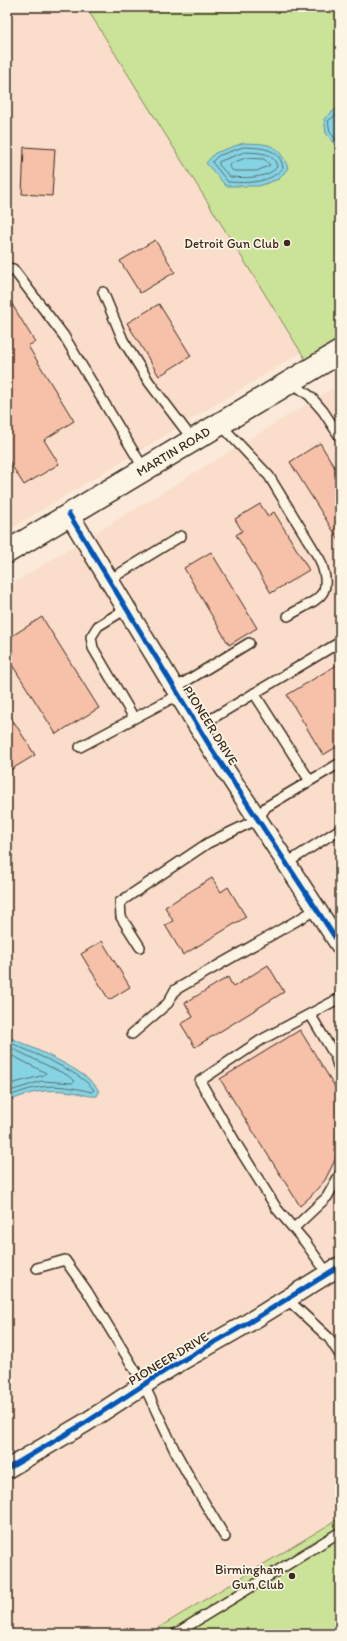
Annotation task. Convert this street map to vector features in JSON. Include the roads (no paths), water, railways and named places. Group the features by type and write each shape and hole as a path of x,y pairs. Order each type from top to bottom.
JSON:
{"main road":[{"name":"MARTIN ROAD","path":"7,552 340,352"}],"street":[{"name":"PIONEER DRIVE","path":"69,514 198,727 340,945"},
{"name":"PIONEER DRIVE","path":"7,1469 85,1423 144,1385 334,1270"}],"lane":[{"path":"7,268 13,269 64,336 144,469"},
{"path":"103,292 123,340 149,382 193,440"},
{"path":"290,382 310,396 323,411 340,437"},
{"path":"220,423 269,476 320,560 325,573 327,586 321,596 288,616"},
{"path":"109,580 181,536"},
{"path":"126,609 98,626 91,637 93,648 134,718"},
{"path":"198,727 340,642"},
{"path":"80,747 134,718 249,643"},
{"path":"254,693 310,781"},
{"path":"140,947 121,917 120,902 208,843 258,819 266,807 340,763"},
{"path":"287,863 340,829"},
{"path":"132,1034 168,1003 175,990 317,909"},
{"path":"334,1270 278,1209 237,1145 200,1081 261,1040 340,998"},
{"path":"310,1014 335,1056 340,1072"},
{"path":"294,1228 327,1197 340,1174"},
{"path":"36,1268 65,1260 87,1291 144,1385 182,1463 225,1537"},
{"path":"288,1299 329,1338 340,1355"},
{"path":"175,1634 340,1532"}],"water":[{"path":"337,108 340,108 340,152 326,133 324,119"},
{"path":"243,143 266,144 271,146 280,153 288,168 279,179 259,186 226,186 206,163 215,153"},
{"path":"7,1036 58,1060 85,1076 94,1084 99,1092 97,1096 54,1090 31,1093 7,1102"}],"place":[{"name":"Detroit Gun Club","path":"287,243"},
{"name":"Birmingham Gun Club","path":"292,1576"}]}
